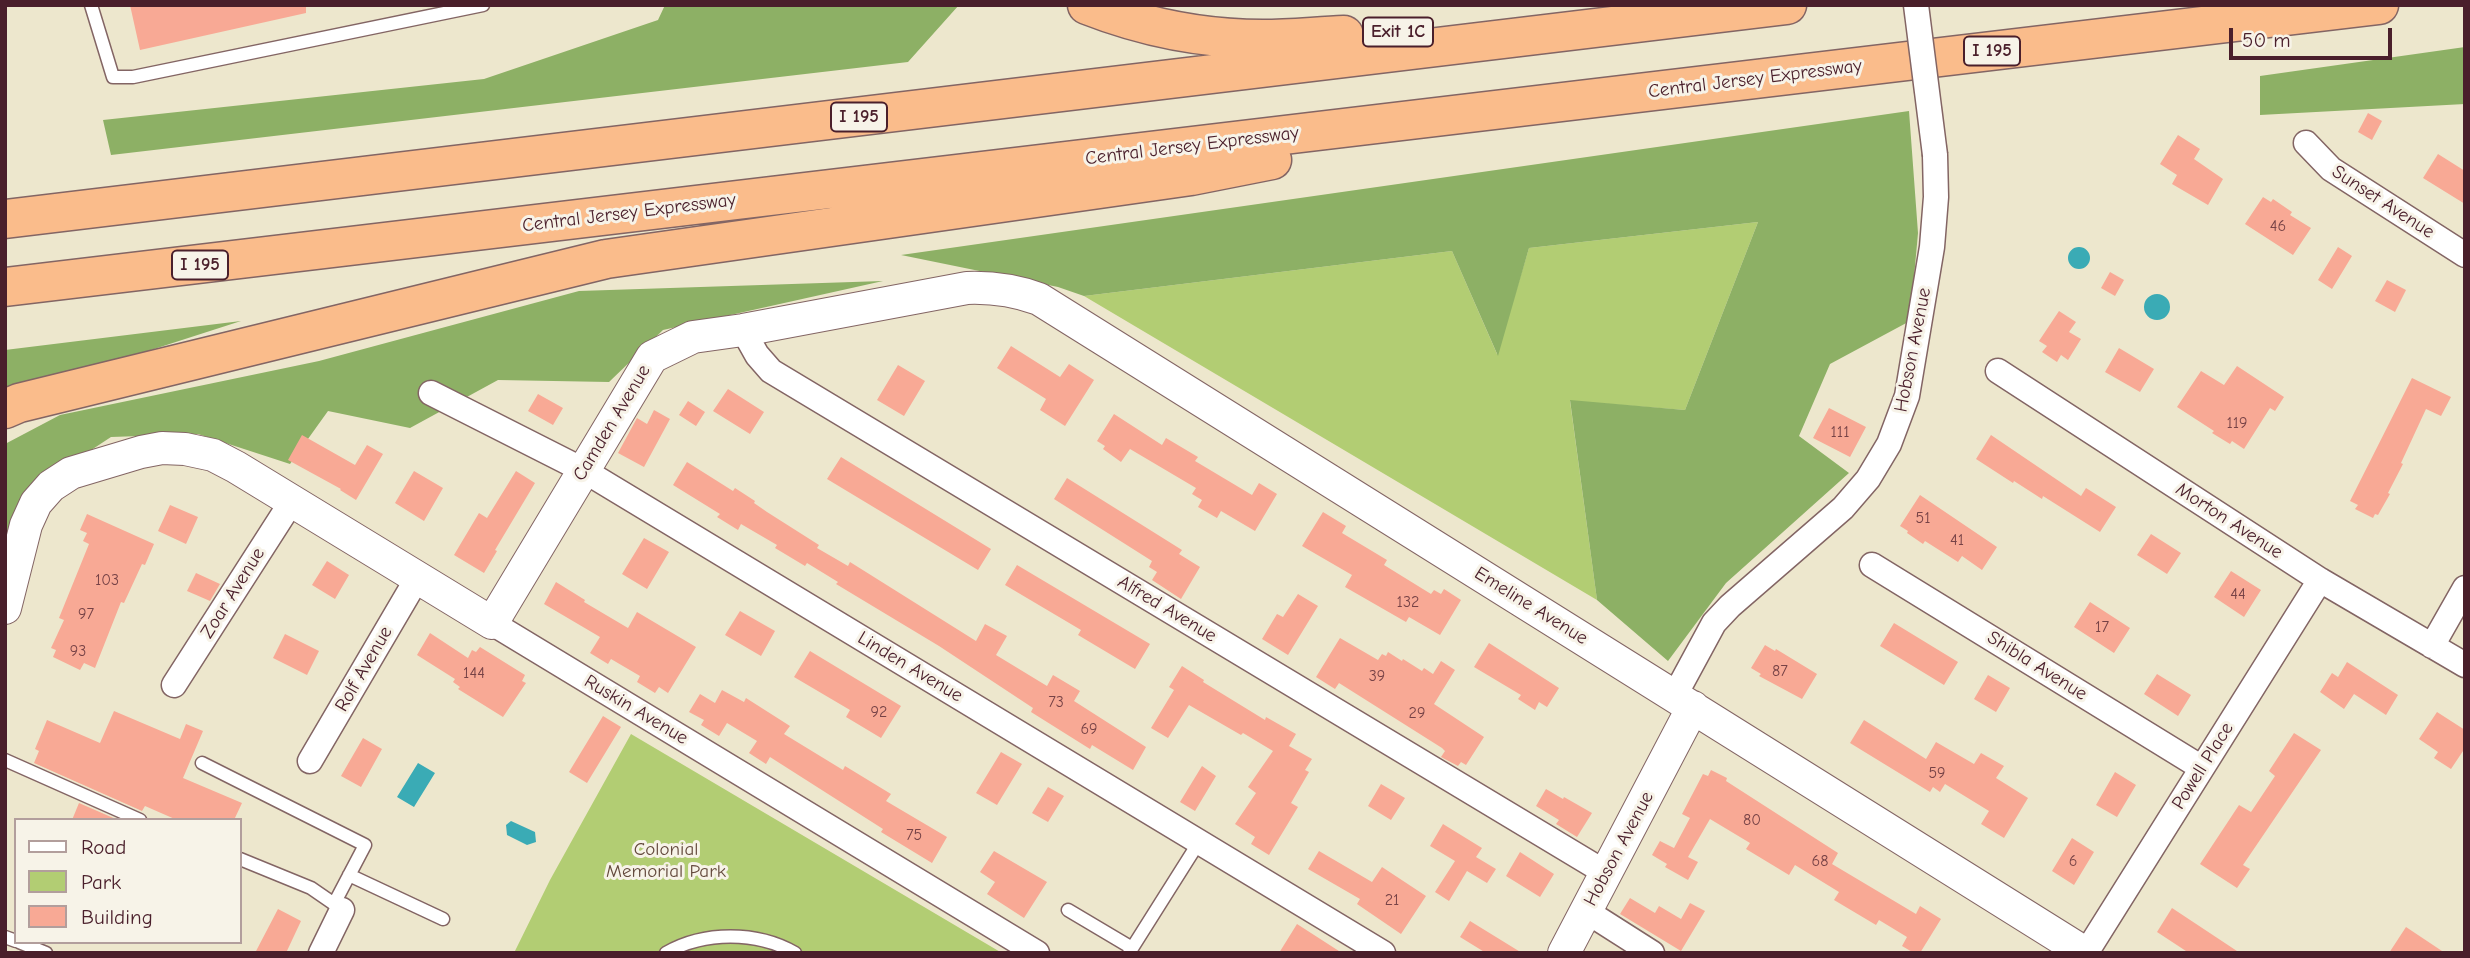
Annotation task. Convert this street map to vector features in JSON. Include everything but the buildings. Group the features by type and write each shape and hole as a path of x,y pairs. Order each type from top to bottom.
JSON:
{"highway":[{"name":"Exit 1C","path":"1087,5 1116,17 1164,29 1213,37 1263,39 1713,14"},
{"name":"I 195","path":"5,219 1787,5"},
{"name":"Central Jersey Expressway","path":"5,288 2379,5"},
{"path":"5,409 606,259 1191,176 1604,97"},
{"path":"5,307 394,241"}],"street":[{"name":"Hobson Avenue","path":"1564,953 1606,873 1684,701 1714,623 1843,508 1868,479 1889,444 1907,396 1932,247 1936,197 1935,155 1916,5"},
{"name":"Sunset Avenue","path":"2306,143 2331,169 2465,255"},
{"name":"Emeline Avenue","path":"967,288 1003,289 1039,299 2086,953"},
{"name":"Camden Avenue","path":"492,623 652,357 693,337 967,288"},
{"name":"Alfred Avenue","path":"743,330 757,355 771,370 1606,873"},
{"name":"Morton Avenue","path":"1998,371 2320,580 2465,665"},
{"name":"Linden Avenue","path":"430,393 583,470 1383,953"},
{"name":"Ruskin Avenue","path":"5,608 26,525 36,503 51,486 71,473 141,452 162,448 185,449 213,455 1037,953"},
{"name":"Zoar Avenue","path":"174,685 292,501"},
{"name":"Shibla Avenue","path":"1872,565 2202,768"},
{"name":"Rolf Avenue","path":"310,761 418,577"},
{"name":"Powell Place","path":"2086,953 2320,580"},
{"path":"2432,646 2465,588"},
{"path":"321,953 338,907"},
{"path":"1586,911 1652,953"}],"lane":[{"path":"91,5 113,77 132,77 483,5"},
{"path":"5,760 136,818"},
{"path":"202,762 365,845 349,875 338,907 312,888 242,860"},
{"path":"1068,910 1130,950 1199,842"},
{"path":"349,875 443,919"},
{"path":"666,953 720,935 778,943 794,953"},
{"path":"22,944 46,953"}],"green space":[{"path":"665,5 959,5 908,62 111,155 103,120 484,79 658,20"},
{"path":"2465,47 2465,104 2260,115 2260,76"},
{"path":"1909,111 1918,233 1910,321 1830,364 1799,436 1849,473 1726,583 1668,661 1597,600 1570,400 1685,410 1758,222 1529,248 1498,356 1452,251 1084,296 1058,287 901,255"},
{"path":"1758,222 1685,410 1570,401 1597,600 1084,296 1452,251 1497,354 1529,248"},
{"path":"883,281 663,330 609,382 498,380 410,428 328,411 290,464 198,434 111,437 44,481 5,541 5,444 60,415 319,361 579,291"},
{"path":"241,321 5,397 5,350"},
{"name":"Colonial Memorial Park","path":"631,734 1002,953 514,953 550,880"}],"water":[{"path":"2075,247 2083,247 2090,254 2090,262 2083,269 2075,269 2068,262 2068,254"},
{"path":"2157,294 2167,297 2170,307 2167,317 2157,320 2147,317 2144,307 2147,297"},
{"path":"418,763 435,773 414,807 397,797"},
{"path":"511,821 535,832 536,842 527,845 507,835 506,825"}]}
